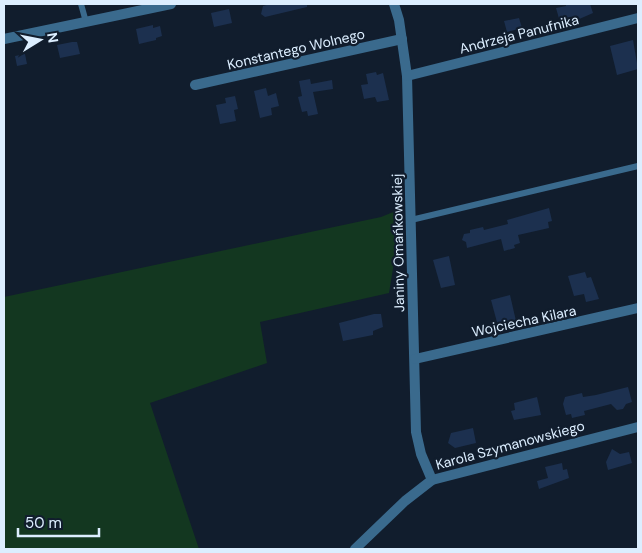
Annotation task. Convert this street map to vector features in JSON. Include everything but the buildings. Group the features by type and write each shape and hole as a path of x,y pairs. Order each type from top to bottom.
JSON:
{"street":[{"path":"4,39 171,4"},
{"name":"Janiny Omańkowskiej","path":"394,4 402,39 407,76 416,432 421,454 432,480"},
{"name":"Andrzeja Panufnika","path":"407,76 638,18"},
{"name":"Konstantego Wolnego","path":"196,85 402,39"},
{"name":"Wojciecha Kilara","path":"415,359 638,308"},
{"name":"Karola Szymanowskiego","path":"355,549 405,501 432,480 458,471 638,426"}],"lane":[{"path":"81,4 86,22"},
{"path":"411,220 638,166"}],"green space":[{"path":"403,208 389,293 260,322 267,363 150,403 199,549 4,549 4,297 381,217"}]}
